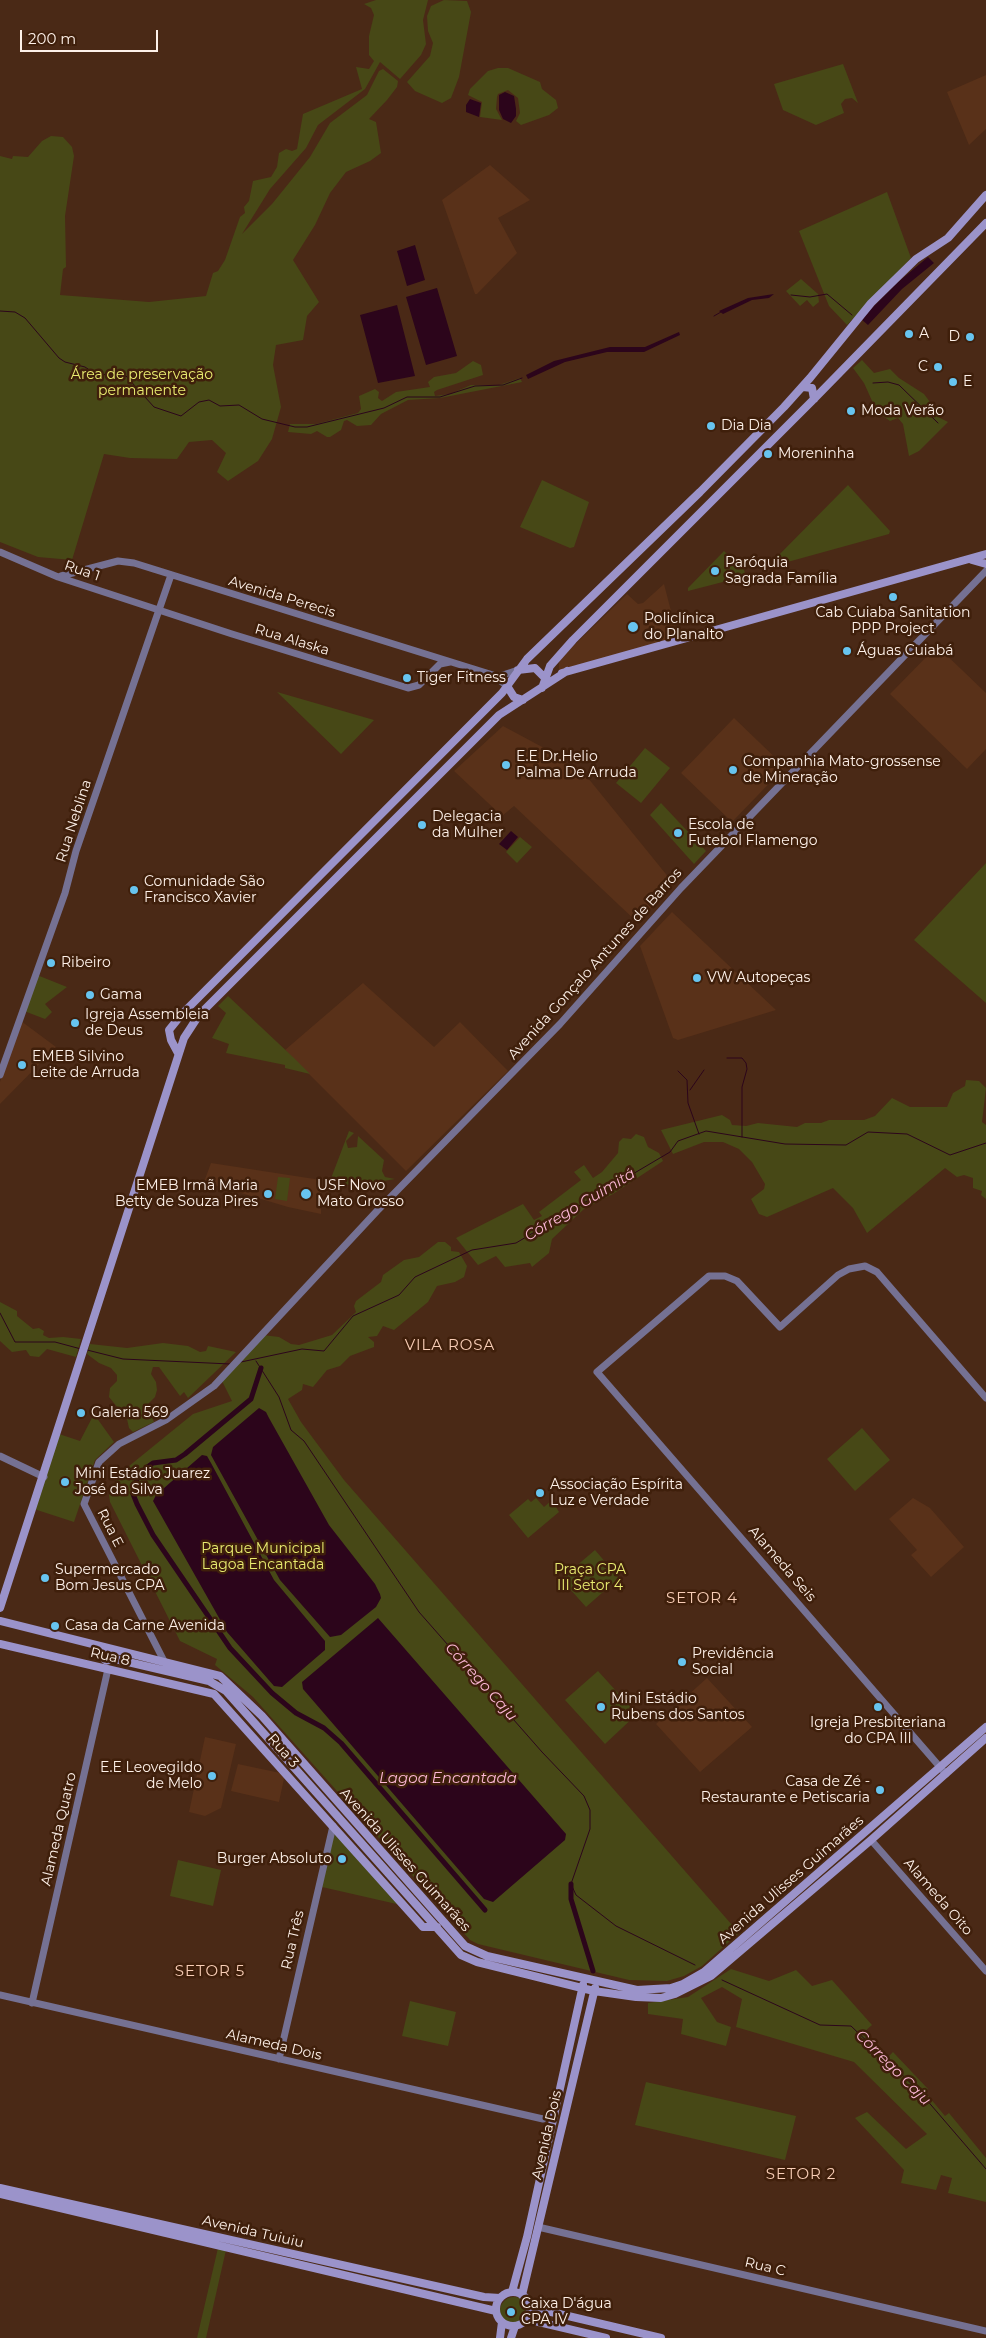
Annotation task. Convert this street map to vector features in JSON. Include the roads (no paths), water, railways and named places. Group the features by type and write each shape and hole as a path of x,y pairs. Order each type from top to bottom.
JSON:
{"main road":[{"path":"178,1053 171,1040 170,1028 182,1014 507,686 518,670 724,468 803,387 871,303 916,259 948,238 986,196"},
{"path":"542,688 544,678 552,664 573,640 814,400 986,223"},
{"path":"803,387 812,388 814,400"},
{"path":"790,399 793,406 803,410"},
{"path":"544,678 986,554"},
{"path":"970,560 979,560 986,564"},
{"path":"518,670 535,668 544,678"},
{"path":"0,1608 44,1477 184,1038 199,1016 499,715 566,671"},
{"path":"507,686 514,697 523,700"},
{"path":"171,1040 177,1041 184,1038"},
{"name":"Avenida Ulisses Guimarães","path":"0,1621 109,1658 214,1682 258,1719 454,1948 468,1959 594,1991 636,1997 661,1998 688,1989 871,1840 986,1738"},
{"name":"Rua 8","path":"0,1644 109,1658 214,1694"},
{"name":"Avenida Ulisses Guimarães","path":"109,1658 164,1661 220,1676 465,1946 487,1956 638,1990 661,1990 708,1974 986,1727"},
{"name":"Rua 3","path":"214,1694 333,1826"},
{"path":"333,1826 423,1927 436,1927"},
{"name":"Avenida Dois","path":"512,2292 529,2228 584,1978"},
{"name":"Avenida Dois","path":"522,2295 596,1980"},
{"name":"Avenida Tuiuiu","path":"0,2188 308,2267 496,2311"},
{"name":"Avenida Tuiuiu","path":"0,2194 310,2258 484,2297 500,2298"},
{"path":"308,2267 310,2258"},
{"path":"500,2338 502,2322 496,2311 500,2298 512,2292 522,2295 530,2307 661,2338"},
{"path":"511,2338 515,2326 526,2319 530,2307"},
{"path":"526,2319 606,2338"},
{"path":"502,2322 515,2326"}],"street":[{"name":"Rua 1","path":"0,552 58,576 159,610"},
{"name":"Avenida Perecis","path":"58,576 80,573 118,561 134,563 438,662 450,662 497,676 507,686"},
{"name":"Avenida Gonçalo Antunes de Barros","path":"240,1358 279,1313 560,1024 681,888 929,628 986,571"},
{"name":"Rua Neblina","path":"0,1075 65,893 76,850 171,575"},
{"name":"Avenida Gonçalo Antunes de Barros","path":"971,588 986,580"},
{"name":"Rua Alaska","path":"159,610 408,688 419,685 438,662"},
{"path":"497,676 518,670"},
{"name":"Alameda Seis","path":"946,1774 597,1372 709,1276 725,1276 737,1281 780,1327 844,1271 856,1267 869,1267 882,1277 986,1398"},
{"name":"Rua E","path":"164,1661 84,1504 95,1468 103,1456 119,1444 143,1433 198,1399 240,1358"},
{"path":"0,1456 44,1477"},
{"name":"Alameda Quatro","path":"32,2003 109,1658"},
{"name":"Rua Três","path":"279,2059 333,1826"},
{"name":"Alameda Oito","path":"871,1840 986,1971"},
{"name":"Alameda Dois","path":"0,1995 543,2119"},
{"name":"Rua C","path":"538,2227 986,2331"}],"water":[{"path":"505,92 514,96 516,116 511,123 503,119 499,110 499,95"},
{"path":"470,99 481,103 479,117 466,112 466,105"},
{"path":"415,245 425,280 407,286 397,251"},
{"path":"928,257 934,263 902,289 868,325 861,319 897,283"},
{"path":"437,288 457,356 426,365 406,297"},
{"path":"774,294 769,298 752,300 723,314 719,311 748,298"},
{"path":"397,305 415,376 378,383 360,315"},
{"path":"679,332 680,335 644,352 607,352 565,362 528,379 526,375 554,361 610,347 645,347"},
{"path":"511,831 518,837 507,850 499,844"},
{"path":"259,1408 266,1412 329,1525 375,1584 380,1594 381,1598 376,1607 341,1635 330,1637 280,1580 211,1455 213,1447"},
{"path":"202,1455 207,1456 274,1580 325,1641 325,1650 282,1687 274,1686 227,1632 153,1501 156,1495"},
{"name":"Lagoa Encantada","path":"378,1618 566,1834 565,1840 493,1902 484,1899 303,1689 302,1682"}],"waterway":[{"path":"791,295 810,297 827,294 852,315"},
{"path":"0,311 15,312 25,318 59,358 65,362 85,367 97,375 116,374 126,376 154,407 181,416 199,402 209,400 220,406 239,405 262,419 295,427 307,427 384,408 407,397 440,397 475,386 503,385 522,378"},
{"path":"714,316 721,312"},
{"path":"873,383 888,382 899,385 938,423"},
{"path":"727,1058 742,1058 746,1063 747,1069 742,1087 742,1137"},
{"path":"690,1090 704,1070"},
{"path":"678,1071 687,1080 688,1103 699,1134"},
{"name":"Córrego Guimitá","path":"241,1362 302,1349 324,1351 353,1316 399,1295 415,1277 472,1250 516,1243 670,1152 678,1141 706,1131 785,1144 846,1145 868,1132 907,1134 950,1155 986,1143"},
{"name":"Córrego Guimitá","path":"0,1313 15,1342 55,1342 81,1349"},
{"name":"Córrego Guimitá","path":"87,1350 123,1359 230,1364"},
{"name":"Córrego Caju","path":"256,1361 279,1397 291,1430 304,1441 419,1612 542,1752 584,1796 590,1810 590,1829 571,1884 576,1895 616,1926 695,1965"},
{"path":"261,1368 251,1399 176,1460 153,1463 146,1468 137,1479 133,1494 137,1504 153,1535 230,1648 272,1693 296,1713 324,1728 341,1743 485,1910"},
{"path":"571,1884 571,1899 593,1971"},
{"name":"Córrego Caju","path":"722,1980 820,2025 851,2026 919,2091 986,2169"}],"place":[{"name":"A","path":"909,334"},
{"name":"D","path":"970,337"},
{"name":"C","path":"938,367"},
{"name":"E","path":"953,382"},
{"name":"Moda Verão","path":"851,411"},
{"name":"Dia Dia","path":"711,426"},
{"name":"Moreninha","path":"768,454"},
{"name":"Paróquia Sagrada Família","path":"715,571"},
{"name":"Cab Cuiaba Sanitation PPP Project","path":"893,597"},
{"name":"Policlínica do Planalto","path":"633,627"},
{"name":"Águas Cuiabá","path":"847,651"},
{"name":"Tiger Fitness","path":"407,678"},
{"name":"E.E Dr.Helio Palma De Arruda","path":"506,765"},
{"name":"Companhia Mato-grossense de Mineração","path":"733,770"},
{"name":"Delegacia da Mulher","path":"422,825"},
{"name":"Escola de Futebol Flamengo","path":"678,833"},
{"name":"Comunidade São Francisco Xavier","path":"134,890"},
{"name":"Ribeiro","path":"51,963"},
{"name":"VW Autopeças","path":"697,978"},
{"name":"Gama","path":"90,995"},
{"name":"Igreja Assembleia de Deus","path":"75,1023"},
{"name":"EMEB Silvino Leite de Arruda","path":"22,1065"},
{"name":"EMEB Irmã Maria Betty de Souza Pires","path":"268,1194"},
{"name":"USF Novo Mato Grosso","path":"306,1194"},
{"name":"Galeria 569","path":"81,1413"},
{"name":"Mini Estádio Juarez José da Silva","path":"65,1482"},
{"name":"Associação Espírita Luz e Verdade","path":"540,1493"},
{"name":"Supermercado Bom Jesus CPA","path":"45,1578"},
{"name":"Casa da Carne Avenida","path":"55,1626"},
{"name":"Previdência Social","path":"682,1662"},
{"name":"Mini Estádio Rubens dos Santos","path":"601,1707"},
{"name":"Igreja Presbiteriana do CPA III","path":"878,1707"},
{"name":"E.E Leovegildo de Melo","path":"212,1776"},
{"name":"Casa de Zé - Restaurante e Petiscaria","path":"880,1790"},
{"name":"Burger Absoluto","path":"342,1859"},
{"name":"Caixa D'água CPA IV","path":"511,2312"}],"district":[{"name":"VILA ROSA","path":"450,1346"},
{"name":"SETOR 4","path":"702,1599"},
{"name":"SETOR 5","path":"210,1972"},
{"name":"SETOR 2","path":"801,2175"}],"park label":[{"name":"Área de preservação permanente","path":"142,384"},
{"name":"Parque Municipal Lagoa Encantada","path":"263,1558"},
{"name":"Praça CPA III Setor 4","path":"590,1578"}]}
